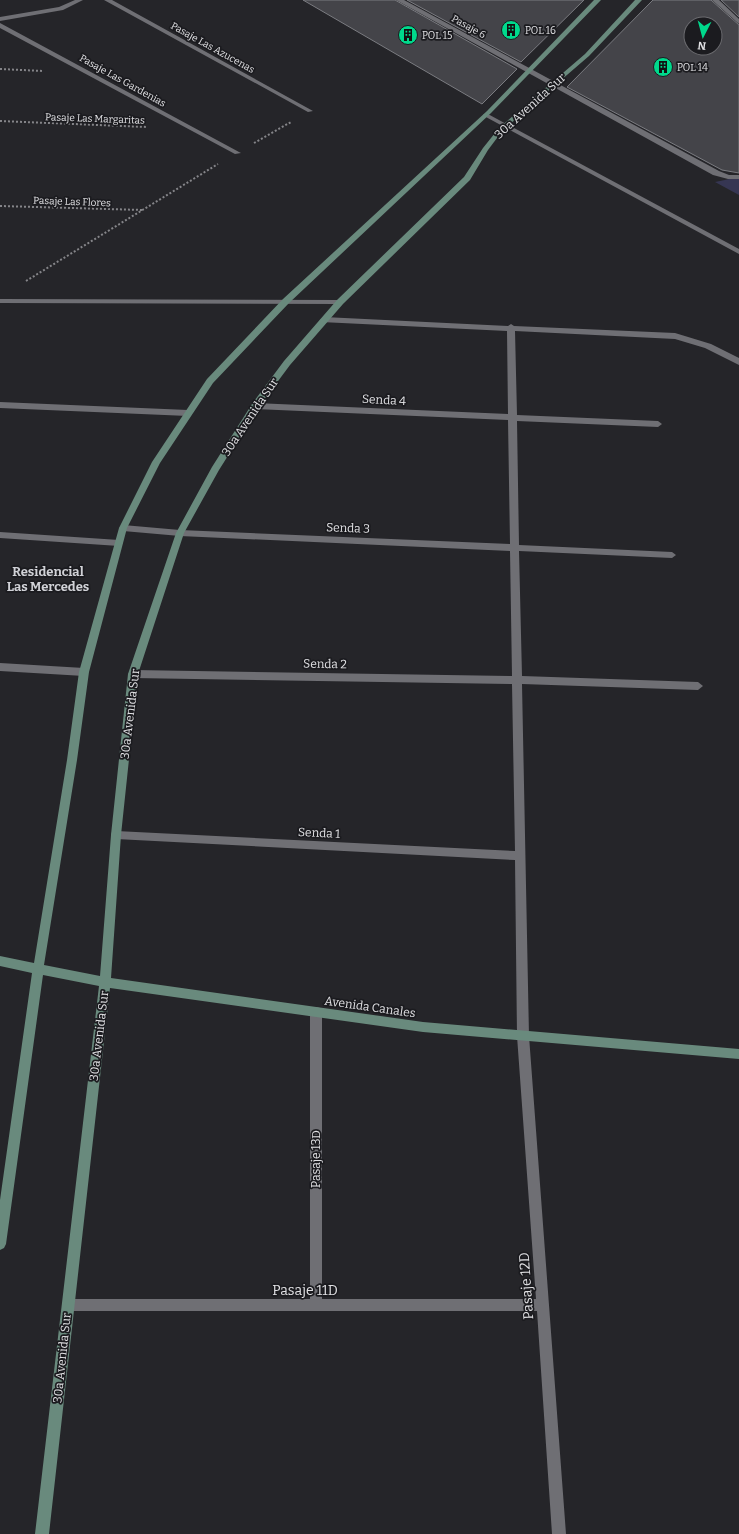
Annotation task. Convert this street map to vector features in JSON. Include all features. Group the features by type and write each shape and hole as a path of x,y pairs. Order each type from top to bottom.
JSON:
{"street":[{"path":"0,19 60,9 80,0"},
{"name":"Pasaje Las Azucenas","path":"107,0 310,111"},
{"name":"Pasaje 6","path":"399,0 716,173 728,177 739,177"},
{"name":"30a Avenida Sur","path":"0,1244 38,969 84,672 123,528 156,462 210,381 286,301 486,115 528,70 598,0"},
{"name":"30a Avenida Sur","path":"42,1534 105,982 116,835 132,674 180,533 215,469 255,406 287,363 324,320 340,302 467,178 485,149 505,126 587,55 640,0"},
{"path":"715,0 739,22"},
{"name":"Pasaje Las Gardenias","path":"0,25 237,153"},
{"path":"486,115 739,252"},
{"path":"0,301 340,302"},
{"path":"324,320 511,327 675,336 699,341 721,351 739,362"},
{"name":"Pasaje 12D","path":"511,327 523,1036 559,1534"},
{"path":"0,406 188,413"},
{"name":"Senda 4","path":"255,406 658,424"},
{"name":"Senda 3","path":"123,528 180,533 672,555"},
{"path":"0,535 119,543"},
{"path":"0,668 84,672"},
{"name":"Senda 2","path":"132,674 517,680 698,686"},
{"name":"Senda 1","path":"116,835 520,856"},
{"name":"Avenida Canales","path":"0,961 105,982 423,1027 739,1054"},
{"name":"Pasaje 13D","path":"316,1012 316,1305"},
{"name":"Pasaje 11D","path":"68,1305 542,1305"}],"path":[{"path":"21,284 237,153 310,111"},
{"name":"Pasaje Las Margaritas","path":"0,121 150,127"},
{"name":"Pasaje Las Flores","path":"0,206 143,210"}],"shaded area":[{"path":"739,177 739,195 715,182"}],"building":[{"name":"POL 15","path":"303,0 395,0 517,69 482,104"},
{"name":"POL 16","path":"407,0 584,0 521,62"},
{"name":"POL 14","path":"653,0 711,0 739,25 739,173 722,170 567,87"},
{"path":"721,0 739,0 739,17"}],"place":[{"name":"POL 16","path":"511,30"},
{"name":"POL 15","path":"408,35"},
{"name":"POL 14","path":"663,67"}],"district":[{"name":"Residencial Las Mercedes","path":"48,578"}]}
